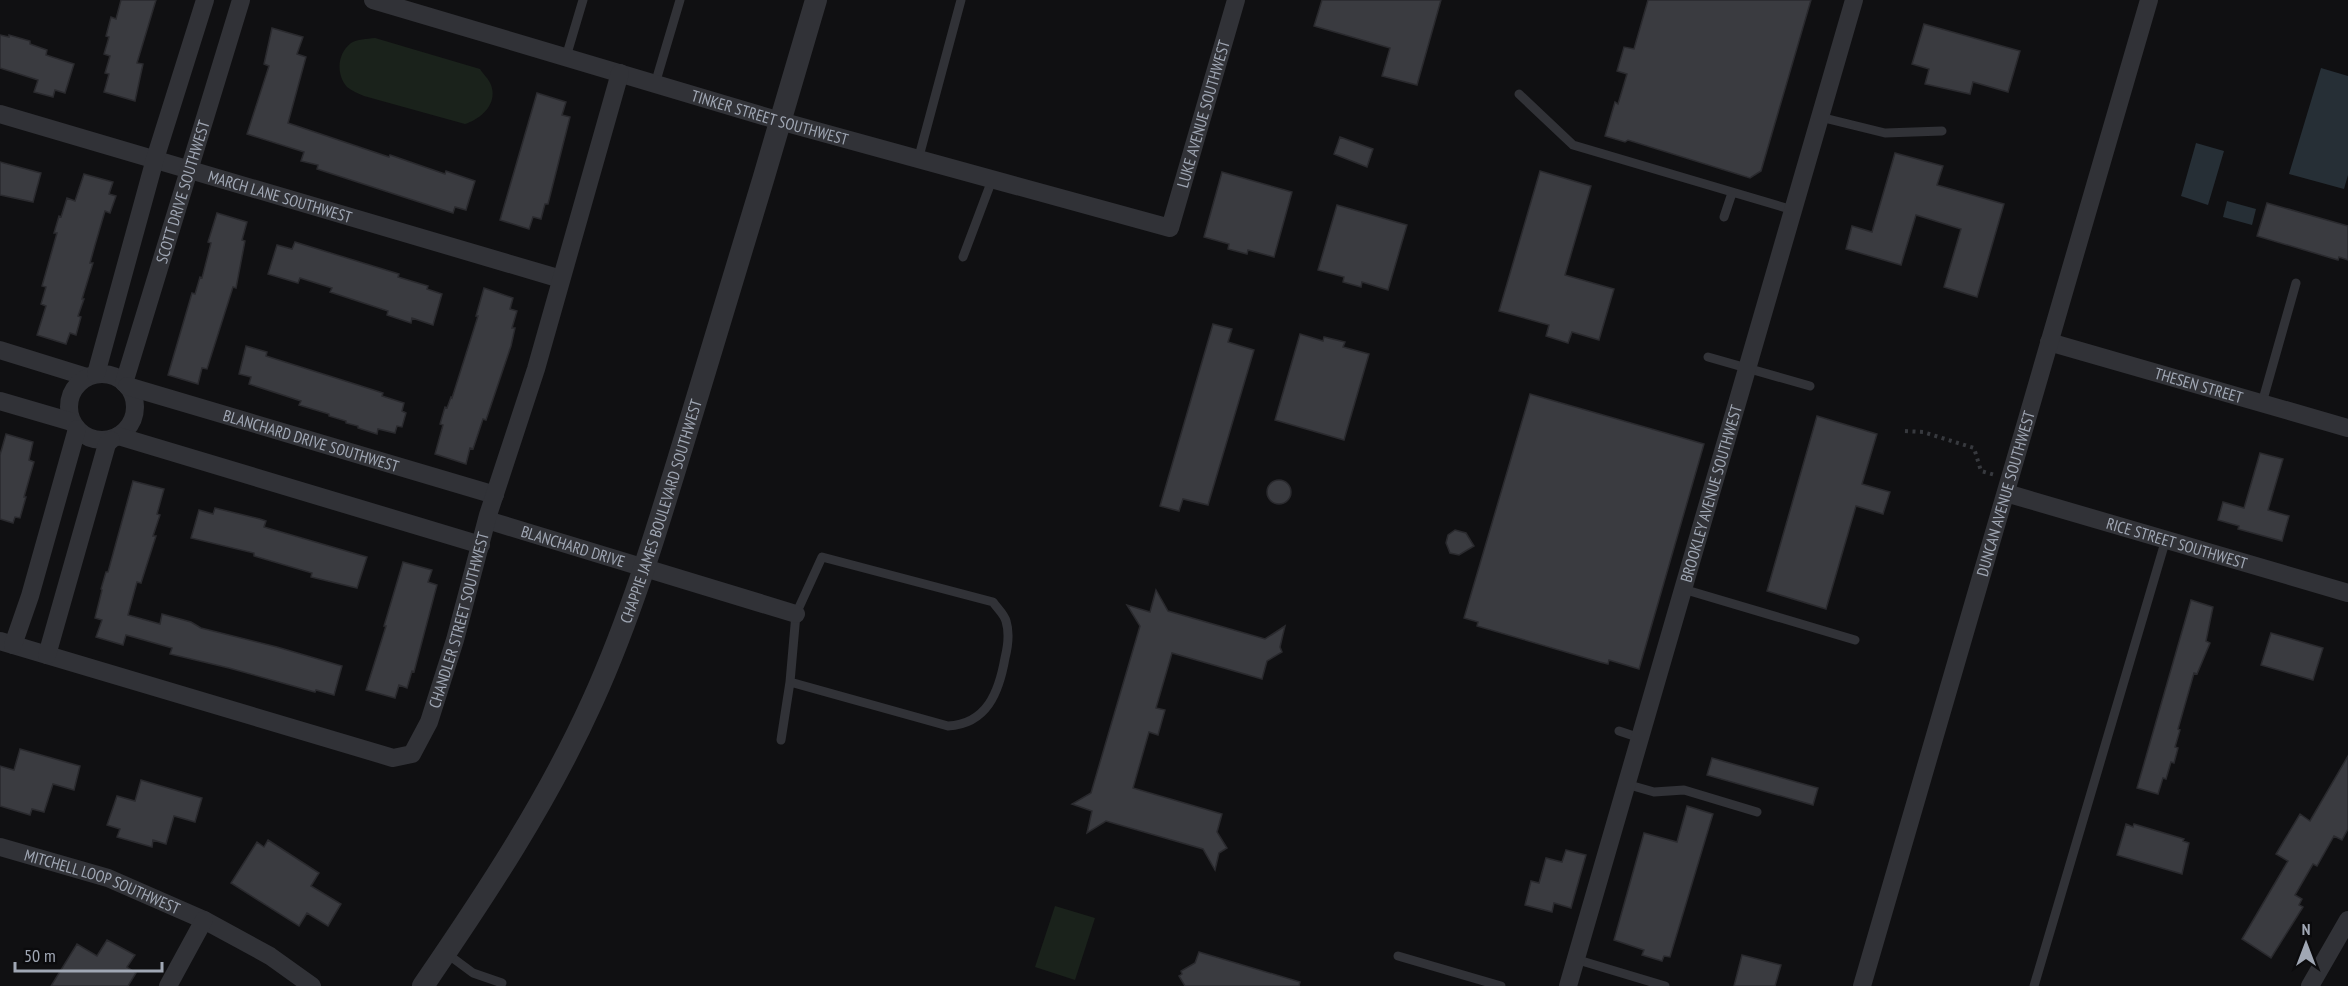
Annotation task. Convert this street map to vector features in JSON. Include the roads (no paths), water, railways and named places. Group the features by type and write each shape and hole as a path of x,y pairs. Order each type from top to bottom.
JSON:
{"street":[{"name":"SCOTT DRIVE SOUTHWEST","path":"91,376 205,0"},
{"name":"SCOTT DRIVE SOUTHWEST","path":"125,384 241,0"},
{"name":"TINKER STREET SOUTHWEST","path":"373,0 780,121 1170,228"},
{"name":"CHAPPIE JAMES BOULEVARD SOUTHWEST","path":"423,986 491,886 556,774 601,683 645,568 816,0"},
{"name":"LUKE AVENUE SOUTHWEST","path":"1170,228 1236,0"},
{"name":"BROOKLEY AVENUE SOUTHWEST","path":"1568,986 1854,0"},
{"name":"DUNCAN AVENUE SOUTHWEST","path":"1862,986 2149,0"},
{"name":"CHANDLER STREET SOUTHWEST","path":"7,643 393,758 412,754 429,722 455,640 487,520 536,369 620,73"},
{"name":"MARCH LANE SOUTHWEST","path":"0,114 561,279"},
{"name":"THESEN STREET","path":"2049,342 2348,428"},
{"path":"0,350 91,376 108,375 125,384 133,396 135,408 133,419 127,429 107,444 47,655"},
{"path":"7,643 30,596 74,426 68,411 69,400 77,384 91,376"},
{"name":"BLANCHARD DRIVE SOUTHWEST","path":"125,384 495,495"},
{"path":"0,401 74,426 92,440 114,438 481,545"},
{"name":"RICE STREET SOUTHWEST","path":"2006,493 2348,593"},
{"name":"BLANCHARD DRIVE","path":"487,520 796,614"},
{"name":"MITCHELL LOOP SOUTHWEST","path":"0,847 108,878 204,920 270,956 312,986"},
{"name":"MITCHELL LOOP SOUTHWEST","path":"168,986 204,920"},
{"path":"2310,986 2348,920"}],"lane":[{"path":"566,57 583,0"},
{"path":"655,84 680,0"},
{"path":"918,160 961,0"},
{"path":"1519,94 1574,145 1793,210"},
{"path":"1820,117 1885,133 1942,131"},
{"path":"963,257 992,180"},
{"path":"1724,217 1732,193"},
{"path":"2262,403 2296,283"},
{"path":"1708,357 1810,386"},
{"path":"2034,986 2166,539"},
{"path":"781,740 790,682 796,614 822,557 993,602 1005,618 1008,643 996,692 987,707 976,718 961,725 948,726 790,682"},
{"path":"1683,589 1855,640"},
{"path":"1619,731 1640,738"},
{"path":"1626,784 1654,792 1684,790 1757,812"},
{"path":"446,952 474,973 502,983"},
{"path":"1398,956 1501,986"},
{"path":"1575,959 1665,986"}]}
